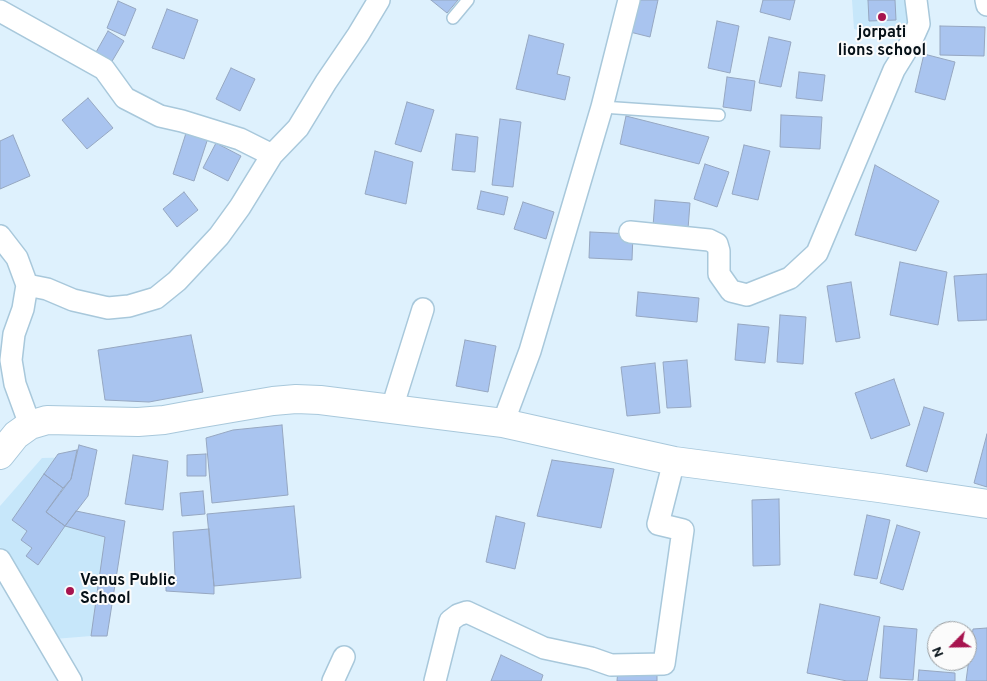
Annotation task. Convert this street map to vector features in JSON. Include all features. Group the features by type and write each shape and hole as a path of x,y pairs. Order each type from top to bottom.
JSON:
{"main road":[{"path":"0,455 16,435 30,425 47,420 138,422 164,420 273,401 296,399 320,400 504,423 674,461 987,504"}],"street":[{"path":"27,285 47,289 73,300 108,308 129,306 156,298 177,281 219,236 240,207 272,155 298,128 379,0"},
{"path":"504,423 530,351 602,107 629,0"},
{"path":"630,232 710,240 717,244 719,251 719,274 731,291 747,295 790,278 817,253 894,70 910,44 919,24 916,0"},
{"path":"986,0 987,5"},
{"path":"0,11 104,69 125,98 160,116 240,139 272,155"},
{"path":"0,236 17,258 27,285 23,309 14,334 11,360 15,384 30,425"},
{"path":"392,408 423,309"},
{"path":"435,681 450,621 458,615 467,612 544,648 591,658 609,673 664,664 683,530 658,524 674,461"},
{"path":"0,560 71,681"},
{"path":"333,681 344,657"}],"lane":[{"path":"453,18 468,0"},
{"path":"602,107 719,115"}],"shaded area":[{"name":"jorpati lions school","path":"852,0 911,0 909,26 883,35 854,29"},
{"name":"Venus Public School","path":"82,457 76,511 125,521 107,636 54,639 0,547 0,506 42,458"}],"building":[{"path":"431,0 458,0 447,13"},
{"path":"637,0 658,0 650,37 630,32"},
{"path":"763,0 795,0 790,20 760,12"},
{"path":"868,0 895,0 896,20 869,21"},
{"path":"118,1 136,9 125,36 107,28"},
{"path":"167,9 198,20 184,59 152,48"},
{"path":"717,21 739,26 730,73 708,68"},
{"path":"940,26 985,27 984,56 940,55"},
{"path":"108,31 124,41 111,63 95,54"},
{"path":"529,35 564,44 557,74 570,77 565,100 516,89"},
{"path":"769,37 791,42 781,87 759,83"},
{"path":"924,54 955,62 945,100 915,92"},
{"path":"231,68 255,79 240,111 216,99"},
{"path":"799,72 825,75 822,101 796,98"},
{"path":"727,77 755,81 751,111 723,107"},
{"path":"88,98 113,128 87,149 62,120"},
{"path":"407,102 434,110 421,152 395,144"},
{"path":"781,115 822,117 820,149 780,147"},
{"path":"626,116 709,137 699,164 620,144"},
{"path":"500,119 521,122 513,187 492,185"},
{"path":"187,130 208,138 194,181 173,174"},
{"path":"456,134 478,137 475,172 452,170"},
{"path":"13,135 30,176 0,189 0,141"},
{"path":"216,143 241,156 228,181 203,168"},
{"path":"744,145 770,151 758,200 732,194"},
{"path":"375,151 413,162 406,204 365,194"},
{"path":"705,164 729,172 717,207 694,199"},
{"path":"875,165 939,201 916,251 855,235"},
{"path":"481,191 508,197 504,215 477,209"},
{"path":"184,192 198,210 177,227 163,209"},
{"path":"655,200 690,203 688,229 653,226"},
{"path":"523,202 554,212 546,239 514,229"},
{"path":"590,232 633,234 632,260 589,258"},
{"path":"900,262 947,272 938,325 890,315"},
{"path":"987,274 987,320 958,321 954,276"},
{"path":"851,282 860,338 836,342 827,286"},
{"path":"638,292 699,298 697,322 636,316"},
{"path":"780,315 806,317 803,364 777,362"},
{"path":"738,324 769,327 765,363 735,360"},
{"path":"191,335 203,392 149,402 105,400 98,350"},
{"path":"465,340 496,346 488,392 456,386"},
{"path":"687,360 691,407 667,408 663,362"},
{"path":"655,363 660,413 627,416 621,367"},
{"path":"894,379 910,425 871,439 855,393"},
{"path":"924,407 944,413 927,472 906,466"},
{"path":"282,425 288,495 212,503 206,438 233,430"},
{"path":"987,434 987,487 974,483"},
{"path":"79,445 97,450 88,496 65,526 46,512 71,479"},
{"path":"77,450 71,479 63,488 44,474 58,454"},
{"path":"206,454 206,476 187,476 187,455"},
{"path":"133,455 168,461 163,510 125,504"},
{"path":"552,460 614,469 601,528 537,516"},
{"path":"44,474 63,488 46,512 65,526 38,565 26,556 32,548 21,540 27,531 12,520"},
{"path":"203,491 205,514 182,516 180,493"},
{"path":"779,499 780,565 753,566 752,500"},
{"path":"294,506 301,578 214,586 207,514"},
{"path":"76,511 125,521 107,636 91,636 105,537 65,526"},
{"path":"867,515 890,520 877,579 854,575"},
{"path":"496,516 525,523 515,569 486,562"},
{"path":"897,525 920,532 903,590 880,583"},
{"path":"209,529 214,594 166,591 166,575 175,575 173,532"},
{"path":"820,604 880,617 867,681 847,681 807,673"},
{"path":"884,626 917,629 913,680 880,678"},
{"path":"987,628 987,681 966,681 967,671 977,671 977,629"},
{"path":"501,655 543,675 541,681 491,681"},
{"path":"618,669 657,673 657,681 617,681"},
{"path":"919,670 955,673 955,681 918,681"}],"place":[{"name":"jorpati lions school","path":"882,17"},
{"name":"Venus Public School","path":"70,591"}]}
